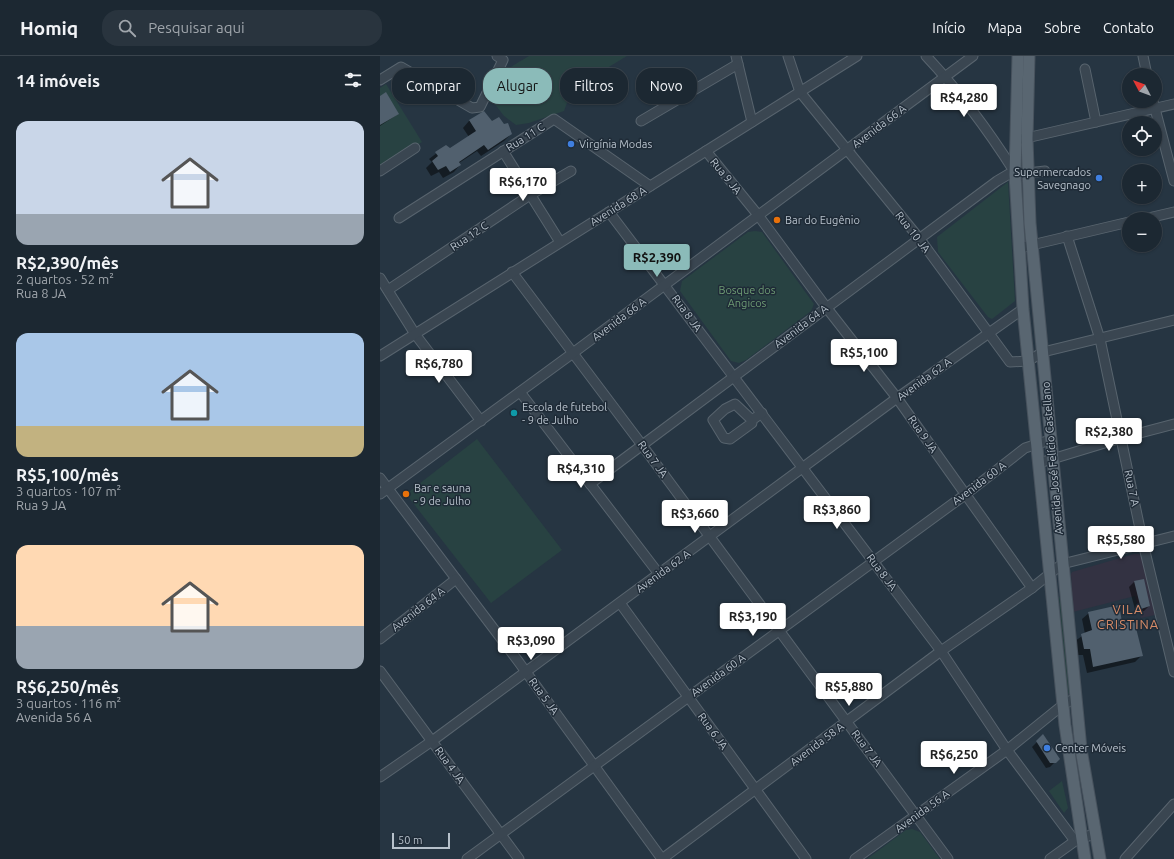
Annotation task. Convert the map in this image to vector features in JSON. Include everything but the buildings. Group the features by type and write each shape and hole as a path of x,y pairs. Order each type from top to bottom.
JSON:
{"main road":[{"name":"Avenida José Felício Castellano","path":"1018,56 1021,139 1028,173 1032,244 1062,564 1081,749 1100,859"},
{"name":"Avenida José Felício Castellano","path":"1029,56 1021,139 1014,171 1023,309 1035,444 1039,463 1078,839 1085,859"}],"street":[{"path":"788,56 800,92"},
{"name":"Avenida 68 A","path":"382,354 857,56"},
{"path":"926,56 945,77 994,140 1014,171 1028,173 1045,171"},
{"name":"Avenida 66 A","path":"384,491 481,421 973,56"},
{"path":"1143,56 1146,68"},
{"path":"380,80 401,67 472,108 480,107 500,58"},
{"path":"641,121 737,60 752,122"},
{"path":"1085,69 1096,122"},
{"name":"Rua 10 JA","path":"800,92 919,238 1010,362 1028,361"},
{"path":"1162,105 1174,104"},
{"path":"1021,139 1096,122 1144,108"},
{"path":"1155,108 1174,181"},
{"name":"Rua 11 C","path":"398,218 554,119 650,186"},
{"path":"380,171 415,148"},
{"path":"503,151 560,242"},
{"name":"Rua 9 JA","path":"706,151 758,215 826,307 897,398 1032,588"},
{"name":"Rua 12 C","path":"383,285 571,171"},
{"name":"Avenida 64 A","path":"590,484 919,238 997,181 1014,171"},
{"name":"Rua 8 JA","path":"609,212 666,284 733,376 941,651 1007,750 1078,839"},
{"path":"1162,215 1174,212"},
{"path":"1019,248 1122,224"},
{"name":"Rua 7 A","path":"1067,236 1100,339 1144,543 1174,672"},
{"name":"Rua 7 JA","path":"512,272 780,630 948,859"},
{"path":"383,285 414,334 481,421"},
{"name":"Avenida 62 A","path":"380,777 432,741 897,398 988,332 1023,309"},
{"path":"1028,361 1043,352 1174,320"},
{"path":"520,392 659,574"},
{"path":"752,420 762,413"},
{"path":"1039,463 1121,438 1174,424"},
{"name":"Avenida 60 A","path":"467,859 966,494 1025,448 1050,440"},
{"name":"Rua 5 JA","path":"380,478 384,491 456,579 526,672 662,859"},
{"path":"1062,564 1174,536"},
{"name":"Avenida 58 A","path":"662,859 941,651 1032,588 1062,564"},
{"name":"Avenida 64 A","path":"380,639 456,579"},
{"name":"Rua 6 JA","path":"620,603 806,859"},
{"name":"Rua 4 JA","path":"380,671 519,859"},
{"name":"Avenida 56 A","path":"855,859 1007,750 1064,704 1076,698"},
{"path":"1125,859 1174,804"},
{"path":"1050,859 1078,839 1096,833"}],"shaded area":[{"path":"1134,554 1139,554 1141,556 1155,615 1141,618 1135,596 1073,612 1072,572"}],"green space":[{"path":"529,56 627,56 607,68 560,68 560,104 567,104 564,111 529,123 516,125 504,116 495,104 552,104 552,68 510,68"},
{"path":"386,84 392,94 392,104 398,104 422,142 380,169 380,88"},
{"path":"1008,182 1015,301 992,319 988,317 938,252 937,237"},
{"name":"Bosque dos Angicos","path":"748,232 762,232 814,304 811,311 746,360 739,363 731,361 680,291 682,281"},
{"path":"477,439 562,550 491,603 406,494"},
{"path":"1059,597 1061,598 1070,693 1067,694"},
{"path":"1062,781 1068,808 1064,813 1049,791"},
{"path":"912,829 920,832 940,859 867,859 906,830"}],"place":[{"name":"Virgínia Modas","path":"571,144"},
{"name":"Supermercados Savegnago","path":"1099,178"},
{"name":"Bar do Eugênio","path":"777,220"},
{"name":"Escola de futebol - 9 de Julho","path":"514,413"},
{"name":"Bar e sauna - 9 de Julho","path":"406,494"},
{"name":"Center Móveis","path":"1047,748"}],"district":[{"name":"VILA CRISTINA","path":"1128,616"}]}
